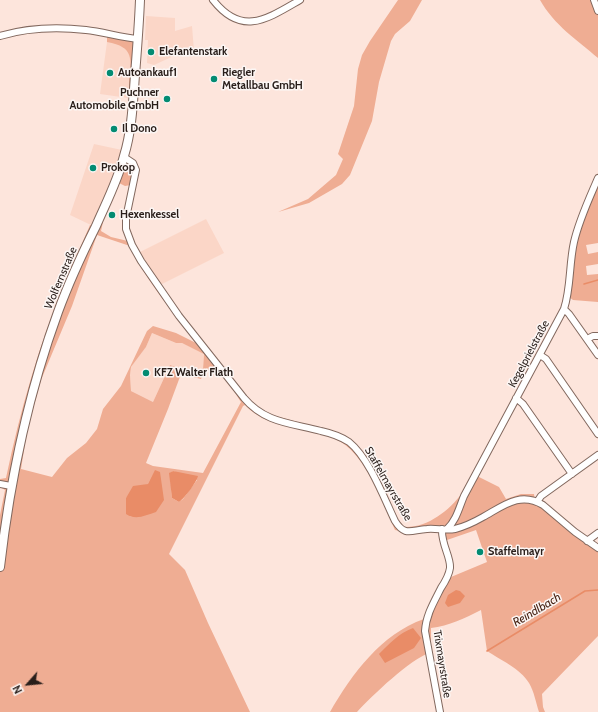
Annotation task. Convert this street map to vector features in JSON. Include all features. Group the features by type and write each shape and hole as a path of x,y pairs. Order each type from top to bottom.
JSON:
{"main road":[{"name":"Wolfernstraße","path":"0,567 11,486 26,416 41,364 58,311 73,274 117,178 124,156 132,116 140,0"}],"street":[{"path":"213,0 226,15 240,22 248,22 265,18 300,0"},
{"path":"594,0 598,11"},
{"path":"0,36 23,31 55,29 85,30 118,37 138,39"},
{"name":"Staffelmayrstraße","path":"124,156 133,163 136,170 126,224 129,239 135,252 179,316 254,410 267,417 329,433 345,440 358,452 370,471 395,520 401,529 407,532 427,529 457,528 483,517 509,502 528,499 537,502"},
{"name":"Kegelprielstraße","path":"444,529 451,525 464,496 564,310 568,296 574,242 598,178"},
{"path":"564,310 569,314 598,355"},
{"path":"587,339 593,336 598,336"},
{"path":"540,355 546,359 598,434"},
{"path":"516,398 523,404 572,474"},
{"path":"598,456 541,496 537,502 598,548"},
{"path":"0,484 11,486"},
{"path":"457,514 461,523 467,523"},
{"name":"Trixmayrstraße","path":"440,712 425,631 430,611 450,569 449,560 442,540 444,529"},
{"path":"587,541 598,533"}],"shaded area":[{"path":"398,0 422,0 410,21 395,34 391,41 379,82 372,121 350,175 342,184 309,203 278,212 308,199 336,175 343,159 338,154 354,106 358,69 362,55"},
{"path":"540,0 598,0 598,58 559,25"},
{"path":"146,16 175,18 175,31 192,26 194,51 176,55 154,65 147,63 148,40 145,40"},
{"path":"65,26 134,41 130,94 129,55 123,47 107,42 107,37 67,32 40,32 27,33 0,39 0,34"},
{"path":"109,37 132,45 128,98 100,94"},
{"path":"94,144 122,150 120,163 93,226 70,215"},
{"path":"130,165 133,170 131,185 125,186 119,183 125,168"},
{"path":"598,174 598,243 586,245 588,254 598,252 598,264 586,266 587,275 598,274 598,302 573,300 569,297 577,227"},
{"path":"206,219 224,253 160,285 138,253"},
{"path":"103,222 101,231 111,237 132,242 138,253 180,312 250,402 268,414 335,432 375,472 397,518 404,527 421,525 444,512 464,491 473,474 499,487 506,499 521,494 534,494 535,503 598,552 598,636 542,694 545,712 539,712 529,683 521,673 487,651 481,610 451,624 431,628 431,652 412,662 402,670 357,712 330,712 358,670 381,645 394,635 424,619 447,572 451,577 487,562 476,530 447,540 437,532 428,530 395,530 373,482 358,458 350,449 330,436 266,420 255,414 245,405 243,406 169,554 185,570 250,712 0,712 0,515 5,490 0,487 0,479 6,478 17,428 31,378 56,304 90,225 93,226","holes":["97,235 130,246 136,259 152,283 196,343 176,333 153,326 147,331 121,386 103,409 97,429 86,443 67,458 52,477 21,469 27,431 41,380 72,306","152,333 176,343 182,343 204,354 203,369 200,375 170,365 153,402 131,391 131,367 146,347","205,370 219,373 230,384 241,402 203,473 153,466 146,463 181,374 201,379","155,471 131,517 127,507 126,498 148,484","173,471 197,480 179,502 172,498 170,473"]},
{"path":"152,333 176,343 182,343 204,353 203,369 200,375 170,365 153,402 131,391 130,375 131,367 146,347"},
{"path":"155,470 160,472 164,500 156,512 137,517 126,514 126,498 133,486 148,484"},
{"path":"173,471 198,476 190,490 179,502 172,498 169,473"},
{"path":"456,590 460,591 465,596 460,603 448,607 445,603 448,595"},
{"path":"413,628 421,638 414,648 385,663 379,654 399,636"}],"waterway":[{"path":"584,284 598,280"},
{"name":"Reindlbach","path":"487,651 585,591 598,590"}],"place":[{"name":"Elefantenstark","path":"151,52"},
{"name":"Autoankauf1","path":"110,73"},
{"name":"Riegler Metallbau GmbH","path":"214,79"},
{"name":"Puchner Automobile GmbH","path":"167,99"},
{"name":"Il Dono","path":"114,129"},
{"name":"Prokop","path":"93,168"},
{"name":"Hexenkessel","path":"112,215"},
{"name":"KFZ Walter Flath","path":"146,373"},
{"name":"Staffelmayr","path":"480,552"}]}
